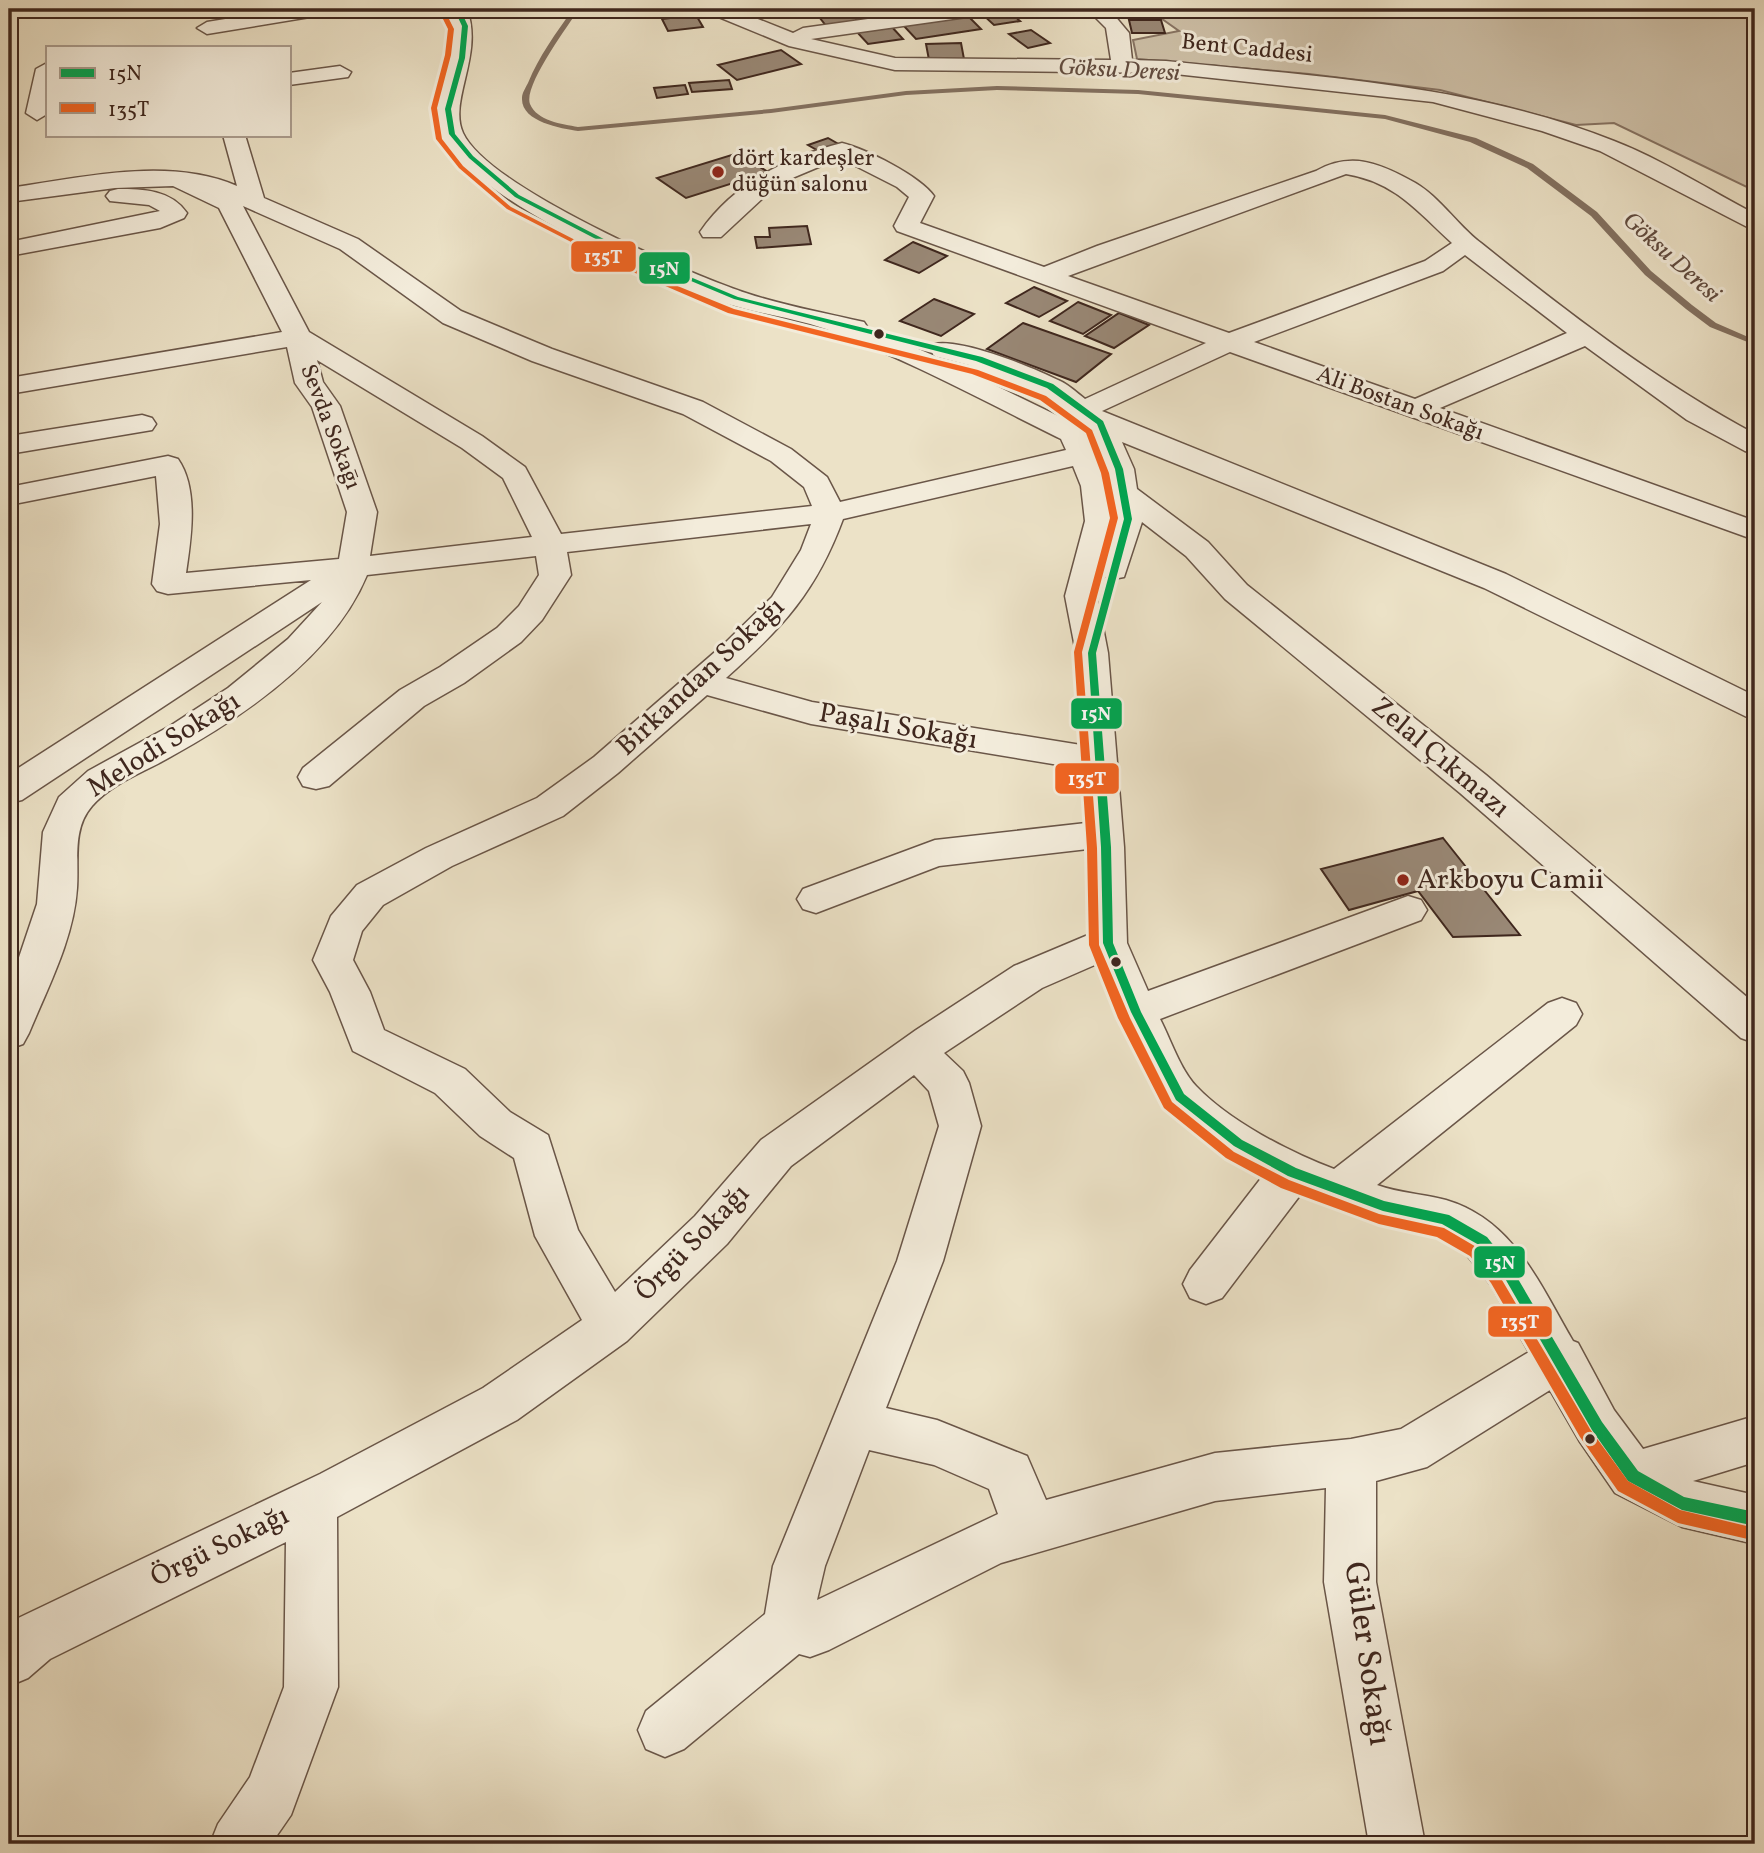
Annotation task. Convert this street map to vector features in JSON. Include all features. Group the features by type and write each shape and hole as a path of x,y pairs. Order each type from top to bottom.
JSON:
{"street":[{"path":"195,9 208,38 322,9"},
{"path":"457,9 465,26 462,58 449,109 452,134 471,157 517,196 620,249 736,298 979,359 1050,386 1092,417 1495,582 1755,710"},
{"name":"Bent Caddesi","path":"716,9 783,37 895,64 1166,67 1433,96 1550,125 1608,146 1755,224"},
{"path":"783,37 981,9"},
{"path":"1097,9 1112,19 1121,32 1122,66"},
{"path":"34,113 46,72"},
{"path":"290,79 340,72"},
{"path":"234,136 253,202"},
{"name":"Ali Bostan Sokağı","path":"712,232 752,189 794,164 842,150 905,183 922,196 906,226 1416,409 1750,525"},
{"path":"1045,276 1106,251 1324,176 1342,166 1372,172 1405,186 1470,247 1697,414 1755,445"},
{"path":"177,179 203,180 349,244 452,317 542,355 693,408 781,455 817,484 830,513"},
{"name":"Sevda Sokaḡı","path":"9,195 116,181 177,179 229,203 298,337 309,383 326,406 362,512 353,567"},
{"path":"9,200 128,196 154,199 171,206 175,213 160,221 9,250"},
{"path":"1092,417 1229,342 1434,266 1455,250 1470,247"},
{"path":"831,322 1040,416 1073,434 1096,486 1100,521 1081,596 1092,653 1105,834 1108,943 1136,1012 1180,1097 1238,1143 1292,1172 1383,1206 1445,1219 1483,1241 1507,1270 1561,1358 1597,1426 1633,1476 1682,1503 1755,1519"},
{"path":"9,386 298,337 472,442 515,473 550,543 555,575 531,613 509,635 452,675 412,698 316,777"},
{"path":"1416,409 1570,340 1590,337"},
{"path":"1092,417 1119,469 1128,519 1092,653"},
{"path":"9,446 142,424"},
{"path":"9,496 168,465 176,487 176,546 167,584 353,567 830,513 1082,455"},
{"name":"Zelal Çıkmazı","path":"1123,492 1197,549 1237,592 1473,784 1755,1027"},
{"name":"Birkandan Sokağı","path":"611,1326 557,1236 533,1148 495,1124 450,1081 367,1040 350,992 333,960 345,926 370,895 439,858 550,807 606,765 701,682 785,603 816,550 830,513"},
{"path":"9,791 353,567"},
{"name":"Melodi Sokağı","path":"9,1033 46,942 57,902 58,836 73,804 95,783 162,747 240,699 311,634 349,587 353,567"},
{"name":"Paşalı Sokağı","path":"701,682 811,713 1098,760"},
{"path":"816,900 935,853 1105,834"},
{"path":"1136,1012 1408,910"},
{"name":"Örgü Sokağı","path":"9,1659 31,1640 312,1503 500,1405 611,1326 711,1230 776,1153 916,1051 1028,977 1108,943"},
{"path":"1339,1190 1562,1014"},
{"path":"792,1625 790,1605 799,1566 920,1261 960,1126 948,1083 916,1051"},
{"path":"1206,1284 1292,1172"},
{"path":"792,1625 810,1631 993,1540 1214,1477 1351,1462 1410,1451 1561,1358"},
{"path":"855,1424 937,1443 1009,1472 1016,1497 1034,1529"},
{"path":"1633,1476 1755,1438"},
{"name":"Güler Sokağı","path":"1351,1462 1350,1582 1397,1844"},
{"path":"238,1844 271,1795 311,1687 312,1503"},
{"path":"665,1730 792,1625"}],"shaded area":[{"path":"1148,9 1755,9 1755,191 1614,123 1576,125 1440,90 1309,74 1137,59 1133,40 1179,31"}],"building":[{"path":"847,9 859,22 827,27 816,13"},
{"path":"1006,9 1020,21 994,25 981,13"},
{"path":"1053,9 1082,9 1086,16 1059,18"},
{"path":"1131,9 1143,15 1129,18 1114,10"},
{"path":"696,15 703,27 668,31 662,19"},
{"path":"967,15 981,29 916,39 903,25"},
{"path":"1129,20 1161,20 1165,33 1132,33"},
{"path":"891,26 903,39 868,44 856,31"},
{"path":"1031,30 1050,43 1028,48 1009,34"},
{"path":"961,43 964,59 929,60 926,44"},
{"path":"781,50 801,64 737,80 718,65"},
{"path":"729,80 732,89 692,92 689,83"},
{"path":"685,85 688,94 657,98 654,88"},
{"path":"828,138 842,146 822,153 808,145"},
{"path":"738,153 768,172 686,198 657,178"},
{"path":"807,226 811,244 757,248 755,237 770,237 769,228"},
{"path":"913,242 947,256 919,273 885,260"},
{"path":"1034,287 1067,301 1039,317 1006,303"},
{"path":"934,299 974,314 941,336 900,321"},
{"path":"1078,302 1111,315 1083,334 1050,321"},
{"path":"1119,313 1149,325 1114,348 1085,336"},
{"path":"1023,323 1111,354 1076,382 987,349"},
{"name":"Arkboyu Camii","path":"1443,838 1520,935 1453,937 1418,891 1349,910 1321,869"}],"waterway":[{"name":"Göksu Deresi","path":"576,9 541,60 525,97 531,112 537,117 553,124 578,129 771,111 906,93 997,88 1138,92 1385,117 1473,140 1530,166 1594,214 1648,273 1689,307 1713,325 1755,343"}],"transit line":[{"name":"15N","path":"457,9 465,26 462,58 448,109 452,134 471,157 517,196 619,249 736,298 979,359 1050,386 1100,423 1119,469 1128,519 1092,653 1106,847 1108,943 1136,1012 1180,1097 1238,1143 1292,1172 1383,1206 1445,1219 1483,1241 1507,1271 1597,1426 1633,1476 1682,1503 1755,1519"},
{"name":"135T","path":"444,15 451,29 448,55 434,108 439,139 461,167 509,208 614,262 731,311 975,372 1043,398 1089,432 1105,473 1114,518 1078,652 1092,848 1094,945 1124,1018 1168,1105 1230,1155 1285,1184 1379,1219 1440,1232 1474,1252 1495,1279 1585,1433 1623,1486 1678,1516 1752,1533"}],"place":[{"name":"dört kardeşler düğün salonu","path":"718,172"},
{"name":"Arkboyu Camii","path":"1403,880"}]}
